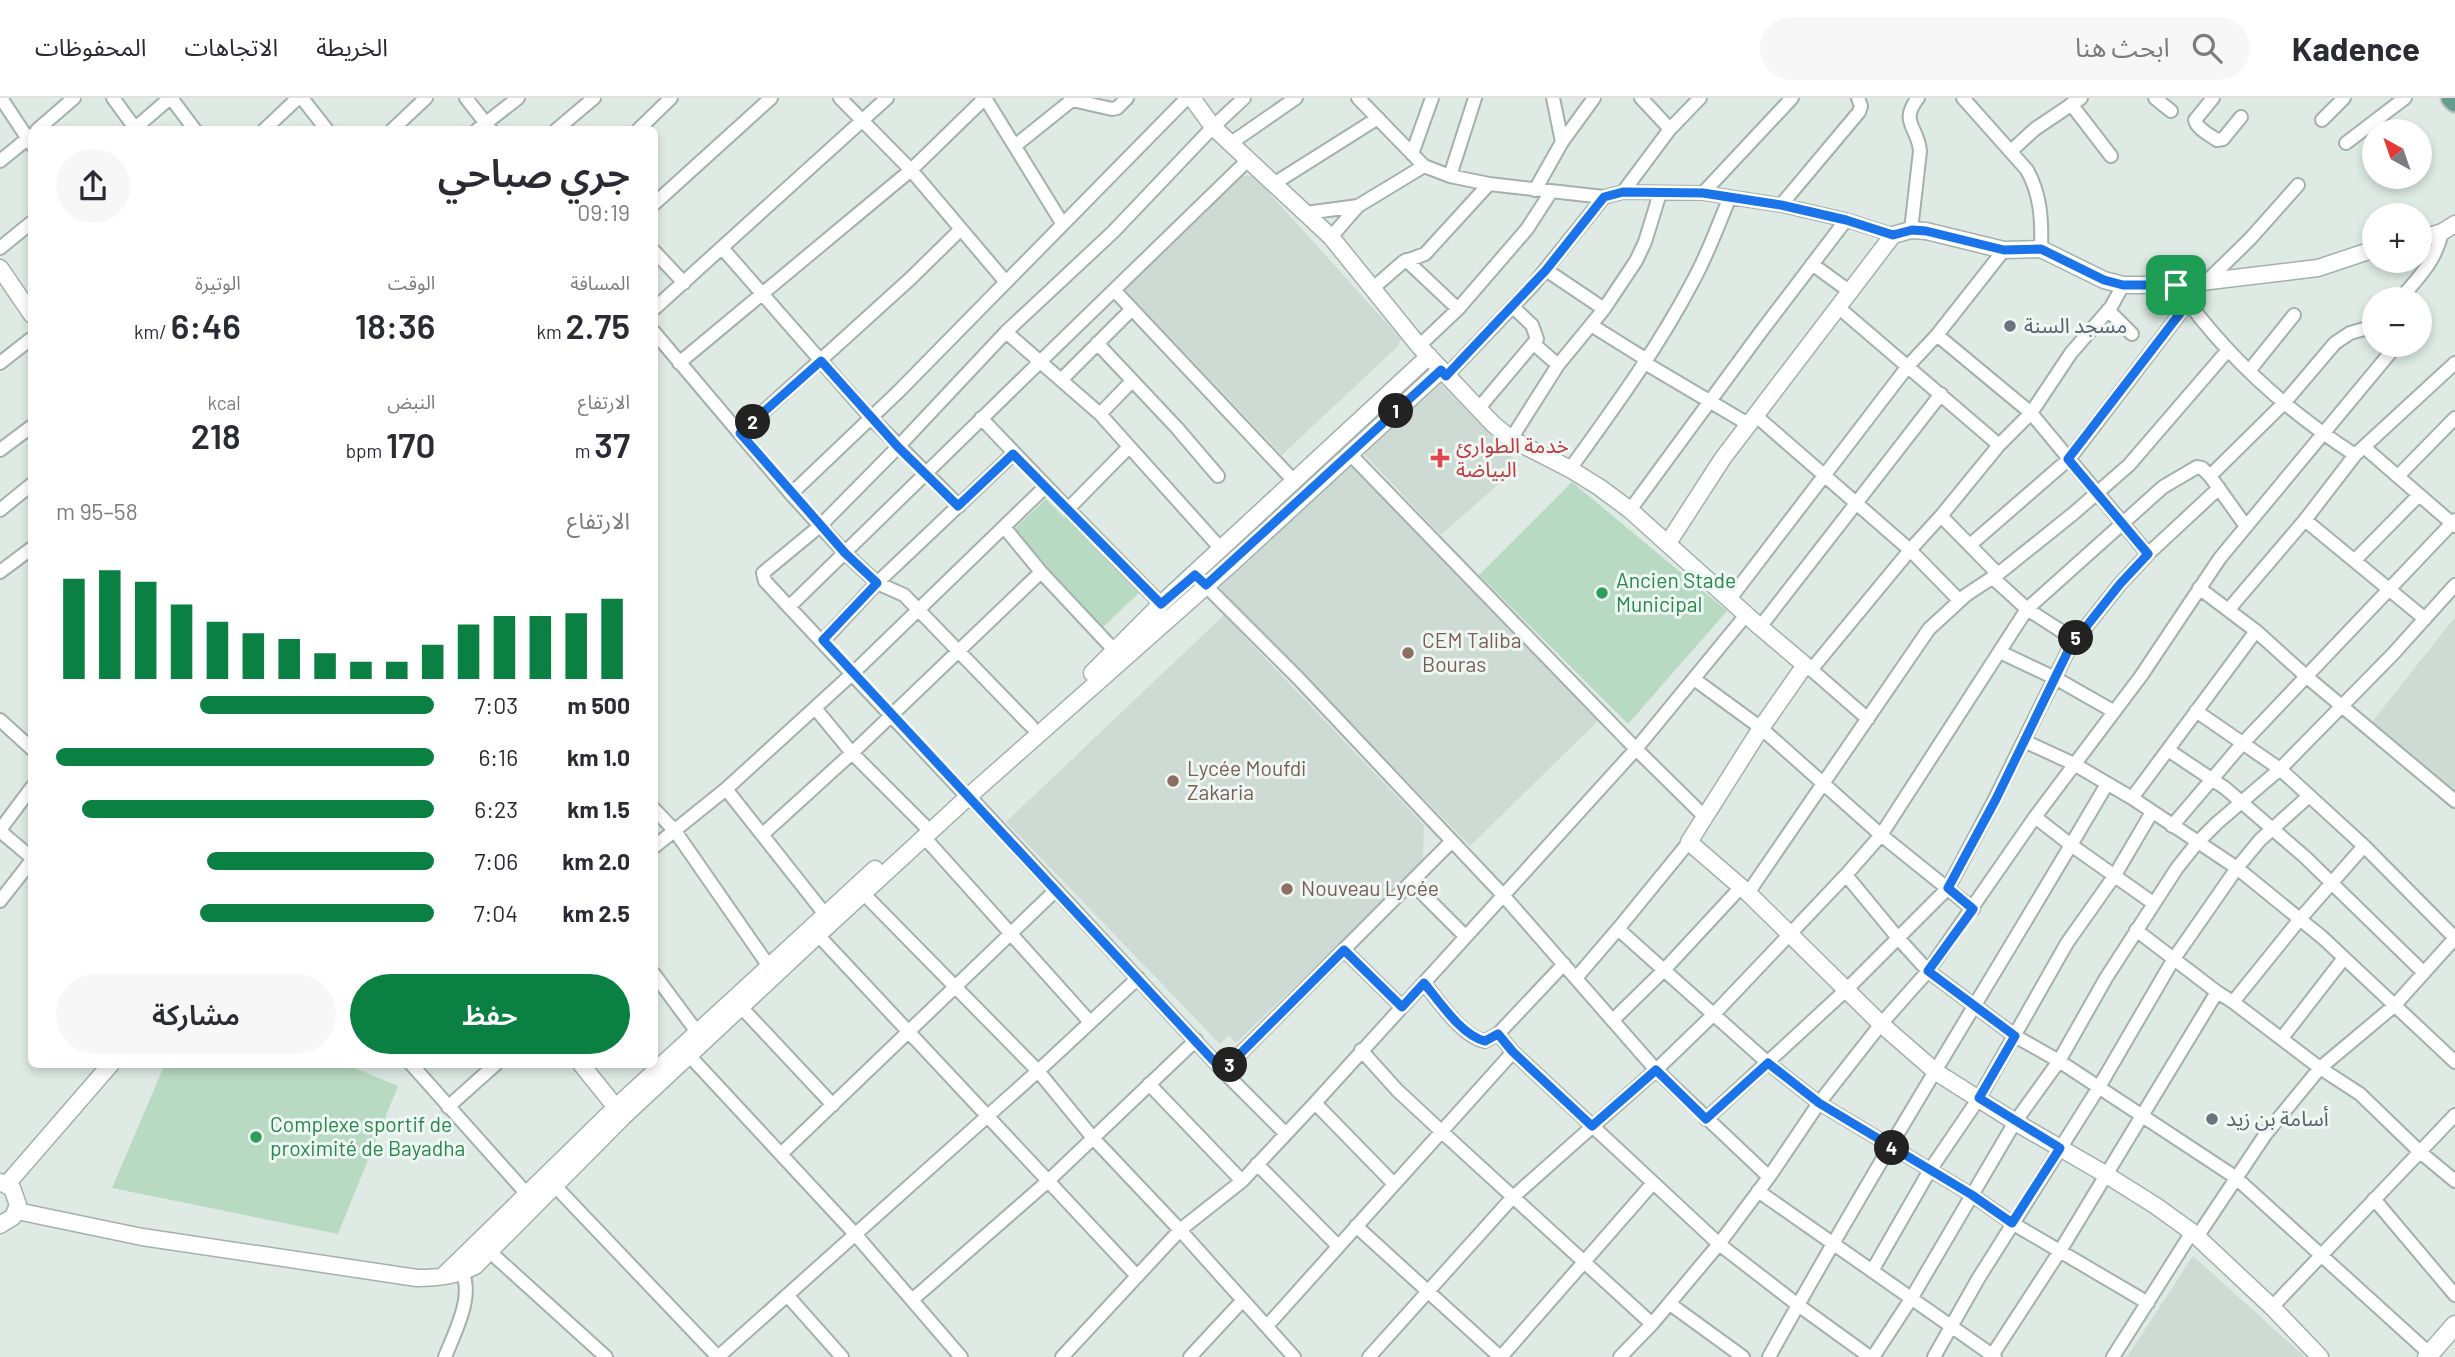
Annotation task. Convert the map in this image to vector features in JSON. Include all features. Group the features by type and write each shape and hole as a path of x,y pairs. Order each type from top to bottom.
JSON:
{"main road":[{"path":"2451,98 2455,102"},
{"path":"2428,1356 2455,1325"}],"street":[{"path":"1,98 28,136"},
{"path":"42,126 74,98"},
{"path":"113,98 132,126"},
{"path":"137,126 170,98 192,126"},
{"path":"268,126 300,98 324,126"},
{"path":"396,126 426,98"},
{"path":"466,98 484,126"},
{"path":"486,126 518,98"},
{"path":"561,126 594,98"},
{"path":"642,126 671,98"},
{"path":"658,200 771,98"},
{"path":"840,98 911,170 1005,281"},
{"path":"658,307 887,98"},
{"path":"679,363 842,230 911,170 985,98 1062,223"},
{"path":"1016,145 1072,100 1112,109 1117,108 1127,98"},
{"path":"791,494 871,418 1187,98"},
{"path":"1192,98 1213,127 1331,237 1443,373 1511,439 1600,487 1630,510 1746,615 1868,719"},
{"path":"1244,98 1113,232 1006,332 821,525 763,573 765,581 789,607 823,640 1223,1071 1284,1133"},
{"path":"1231,143 1296,98"},
{"path":"1412,154 1432,98"},
{"path":"1450,176 1475,98"},
{"path":"1553,98 1562,142"},
{"path":"1535,190 1562,142 1594,98"},
{"path":"1641,98 1670,129"},
{"path":"1623,192 1670,129 1700,98"},
{"path":"1703,193 1792,98"},
{"path":"1781,205 1859,112 1861,106 1858,98"},
{"path":"1912,230 1920,151 1919,141 1908,114 1918,98"},
{"path":"1963,98 2027,170 2037,190 2041,215 2041,249"},
{"path":"2154,98 2171,111"},
{"path":"2213,98 2195,120 2197,126 2217,140 2223,139 2241,117"},
{"path":"2322,120 2344,98"},
{"path":"2346,143 2405,98"},
{"path":"1361,99 1424,166 1450,176 1489,184 1604,197 1623,192 1703,193 1781,205 1846,220 1893,235 1912,230 1926,231 2004,250 2041,249 2104,280 2123,285 2176,285 2318,268 2362,253"},
{"path":"2011,151 2035,129 2076,101 2111,156"},
{"path":"1275,183 1378,118"},
{"path":"0,161 28,140"},
{"path":"789,607 1249,159"},
{"path":"1331,237 1358,206 1424,166"},
{"path":"1372,289 1406,260 1425,254 1489,184"},
{"path":"2208,280 2250,239 2298,185"},
{"path":"965,793 1031,726 1078,686 1161,604 1200,580 1222,550 1424,351 1527,229 1551,192"},
{"path":"1511,439 1558,365 1604,309 1636,261 1645,242 1660,193"},
{"path":"460,1268 526,1194 685,1051 741,1007 965,793 1200,580 1443,373 1513,307 1604,197"},
{"path":"1570,470 1646,361 1695,278 1730,197"},
{"path":"1306,213 1358,206"},
{"path":"1630,510 1846,220"},
{"path":"0,248 28,225"},
{"path":"2410,287 2430,264 2448,228"},
{"path":"740,433 960,230"},
{"path":"1668,543 1723,458 1893,235"},
{"path":"723,248 871,418 958,506"},
{"path":"1730,600 1908,366 1937,335 2004,250"},
{"path":"658,255 684,284"},
{"path":"1406,260 1458,309"},
{"path":"1812,264 1849,292"},
{"path":"0,268 28,309"},
{"path":"1546,270 1604,309"},
{"path":"1576,978 1689,842 1761,728 1808,667 1999,446 2031,413 2071,353 2108,310 2123,285"},
{"path":"2172,826 2242,744 2454,523 2398,476 2359,451 2322,434 2284,403 2228,350 2176,285"},
{"path":"1114,290 1294,481"},
{"path":"1970,545 2068,459 2188,303"},
{"path":"1479,408 1534,344 1537,336 1534,329 1513,307"},
{"path":"1838,307 1999,446"},
{"path":"1062,379 1132,309"},
{"path":"2108,310 2132,334"},
{"path":"2249,371 2294,314"},
{"path":"1591,325 1710,400 1752,419 1825,476 1910,550 1959,600"},
{"path":"2210,476 2284,403 2335,343 2350,333 2362,330"},
{"path":"1006,332 1100,414 1222,550"},
{"path":"1937,335 2031,413 2148,554"},
{"path":"658,337 791,494 845,553 877,583 904,594 1031,726"},
{"path":"0,363 28,341"},
{"path":"1097,342 1218,476"},
{"path":"1534,344 1558,365"},
{"path":"1613,1020 1744,890 1823,784 1929,629 1959,600 1995,575 2129,465 2228,350"},
{"path":"1619,1357 1670,1304 1719,1244 1819,1103 1881,1024 1928,971 2035,817 2141,676 2245,525 2387,357"},
{"path":"2230,610 2359,451 2455,363"},
{"path":"1100,414 1132,381"},
{"path":"1760,627 1941,394"},
{"path":"981,418 1161,604"},
{"path":"2398,476 2455,418"},
{"path":"0,450 28,429"},
{"path":"1068,509 1129,447"},
{"path":"823,640 877,583 1013,454"},
{"path":"1350,454 1704,816"},
{"path":"1368,1357 1512,1198 1656,1070 1714,1014 1846,875 1881,835 2027,609 2163,487 2200,467 2210,476 2245,525"},
{"path":"0,510 28,487"},
{"path":"658,844 726,789 852,674 1045,487"},
{"path":"1706,1119 1846,990 1948,888 2074,640 2148,554 2219,488"},
{"path":"2355,560 2419,495"},
{"path":"1941,516 2027,609 2074,640"},
{"path":"2305,520 2425,619"},
{"path":"1003,527 1041,572 1115,650"},
{"path":"0,572 28,551"},
{"path":"763,834 893,715 1041,572"},
{"path":"1200,580 1298,678 1502,894 1656,1070 1769,1177"},
{"path":"1498,1034 1513,1052 1719,1244 1798,1306 1872,1357 1911,1299 2015,1122 2059,1061 2153,903 2197,843 2280,769 2455,585"},
{"path":"2199,589 2256,631 2455,801"},
{"path":"1062,1357 1180,1230 1242,1181 1284,1133 1315,1103 1636,749 1746,615"},
{"path":"2132,798 2256,631"},
{"path":"2000,652 2055,678 2113,711"},
{"path":"1694,678 1761,728 1881,835 1973,909"},
{"path":"815,708 852,753 924,831 1011,935 1090,1022"},
{"path":"2113,1357 2265,1135 2320,1068 2394,1006 2455,938 2364,846 2280,769 2196,711"},
{"path":"0,720 28,745"},
{"path":"2024,741 2074,764 2132,798 2237,868 2344,958 2455,1062"},
{"path":"2168,750 2212,779 2272,828 2424,973"},
{"path":"1769,1357 1889,1146 2107,784"},
{"path":"726,789 824,914"},
{"path":"28,792 0,830 28,855"},
{"path":"1934,1357 2012,1223 2099,1087 2173,960 2237,868 2272,828 2309,796"},
{"path":"1872,1271 1930,1170 1979,1098 2067,943 2115,875 2152,812"},
{"path":"658,813 675,831 768,965"},
{"path":"2035,817 2153,903"},
{"path":"685,1051 697,1032 768,965 824,914 924,831"},
{"path":"1223,1071 1452,841"},
{"path":"1689,842 1744,890 1881,1024 1936,1072 2105,1174 2195,1234 2320,1357"},
{"path":"2233,1002 2364,846"},
{"path":"0,901 28,864"},
{"path":"1846,875 1928,971 2015,1036 2059,1061 2235,1177 2428,1356"},
{"path":"1411,882 1464,936"},
{"path":"781,1154 1056,890"},
{"path":"863,893 1038,1071 1093,1138 1294,1357"},
{"path":"1618,929 1768,1063 1819,1103 1972,1195 2012,1223 2148,1303"},
{"path":"2136,930 2320,1068 2360,1094 2420,1152 2455,1181"},
{"path":"818,934 1137,1276"},
{"path":"1344,950 1402,1007"},
{"path":"2282,1038 2344,958"},
{"path":"1424,983 1450,1015 1475,1038 1485,1041 1498,1034 1564,964"},
{"path":"555,1186 718,1357 1138,978"},
{"path":"658,979 697,1032"},
{"path":"1758,1191 1993,1356 2217,992"},
{"path":"741,1007 832,1105"},
{"path":"912,1300 1047,1182 1196,1040"},
{"path":"1361,1050 1397,1090 1441,1132 1652,1324"},
{"path":"685,1051 855,1234 961,1357"},
{"path":"1267,1326 1513,1052"},
{"path":"0,1224 8,1222 17,1211 18,1199 4,1183 107,1068"},
{"path":"414,1068 526,1194"},
{"path":"448,1107 492,1068"},
{"path":"584,1068 619,1113"},
{"path":"1149,1084 1242,1181"},
{"path":"1315,1103 1394,1184"},
{"path":"17,1211 142,1237 335,1267 417,1278 441,1278 460,1268 475,1266 555,1186 619,1113"},
{"path":"2272,1307 2455,1115"},
{"path":"1257,1164 1338,1246"},
{"path":"1356,1226 1500,1357 1653,1183"},
{"path":"2374,1199 2455,1295"},
{"path":"489,1251 606,1357"},
{"path":"445,1357 465,1300 467,1288 460,1268"},
{"path":"787,1294 842,1357"},
{"path":"1190,1357 1243,1300"},
{"path":"1670,1304 1743,1357"}],"shaded area":[{"path":"1238,175 1254,176 1401,339 1399,345 1282,455 1120,285"},
{"name":"خدمة الطوارئ البياضة","path":"1440,383 1520,465 1441,535 1360,450"},
{"name":"CEM Taliba Bouras","path":"1349,464 1599,720 1470,846 1218,586"},
{"path":"1224,615 1424,825 1423,863 1236,1043 1229,1035 1220,1044 1006,822"},
{"path":"2455,617 2455,792 2372,722"},
{"path":"2193,1256 2305,1357 2127,1357"}],"green space":[{"name":"Ancien Stade Municipal","path":"1572,482 1727,611 1628,724 1479,575"},
{"path":"1046,499 1064,518 1069,514 1141,591 1103,627 1013,530"},
{"name":"Complexe sportif de proximité de Bayadha","path":"163,1068 355,1068 398,1086 338,1234 112,1188"}],"place":[{"name":"مسجد السنة","path":"2010,326"},
{"name":"خدمة الطوارئ البياضة","path":"1440,458"},
{"name":"Ancien Stade Municipal","path":"1602,593"},
{"name":"CEM Taliba Bouras","path":"1408,653"},
{"name":"Lycée Moufdi Zakaria","path":"1173,781"},
{"name":"Nouveau Lycée","path":"1287,889"},
{"name":"أسامة بن زيد","path":"2212,1119"},
{"name":"Complexe sportif de proximité de Bayadha","path":"256,1137"}],"route":[{"path":"1623,192 1703,193 1781,205 1846,220 1893,235 1912,230 1926,231 2004,250 2041,249 2088,273 2123,285 2176,285 2188,303 2068,459 2148,554 2120,584 2070,647 1996,799 1948,888 1973,909 1928,971 2015,1036 1979,1098 2060,1148 2012,1223 1972,1195 1819,1103 1768,1063 1706,1119 1656,1070 1592,1126 1513,1052 1498,1034 1491,1040 1481,1041 1475,1038 1450,1015 1424,983 1402,1007 1344,950 1223,1071 823,640 877,583 845,553 791,494 740,433 821,361 898,447 958,506 1013,454 1161,604 1195,575 1206,585 1441,370 1446,376 1546,270 1604,197 1623,192"}]}
